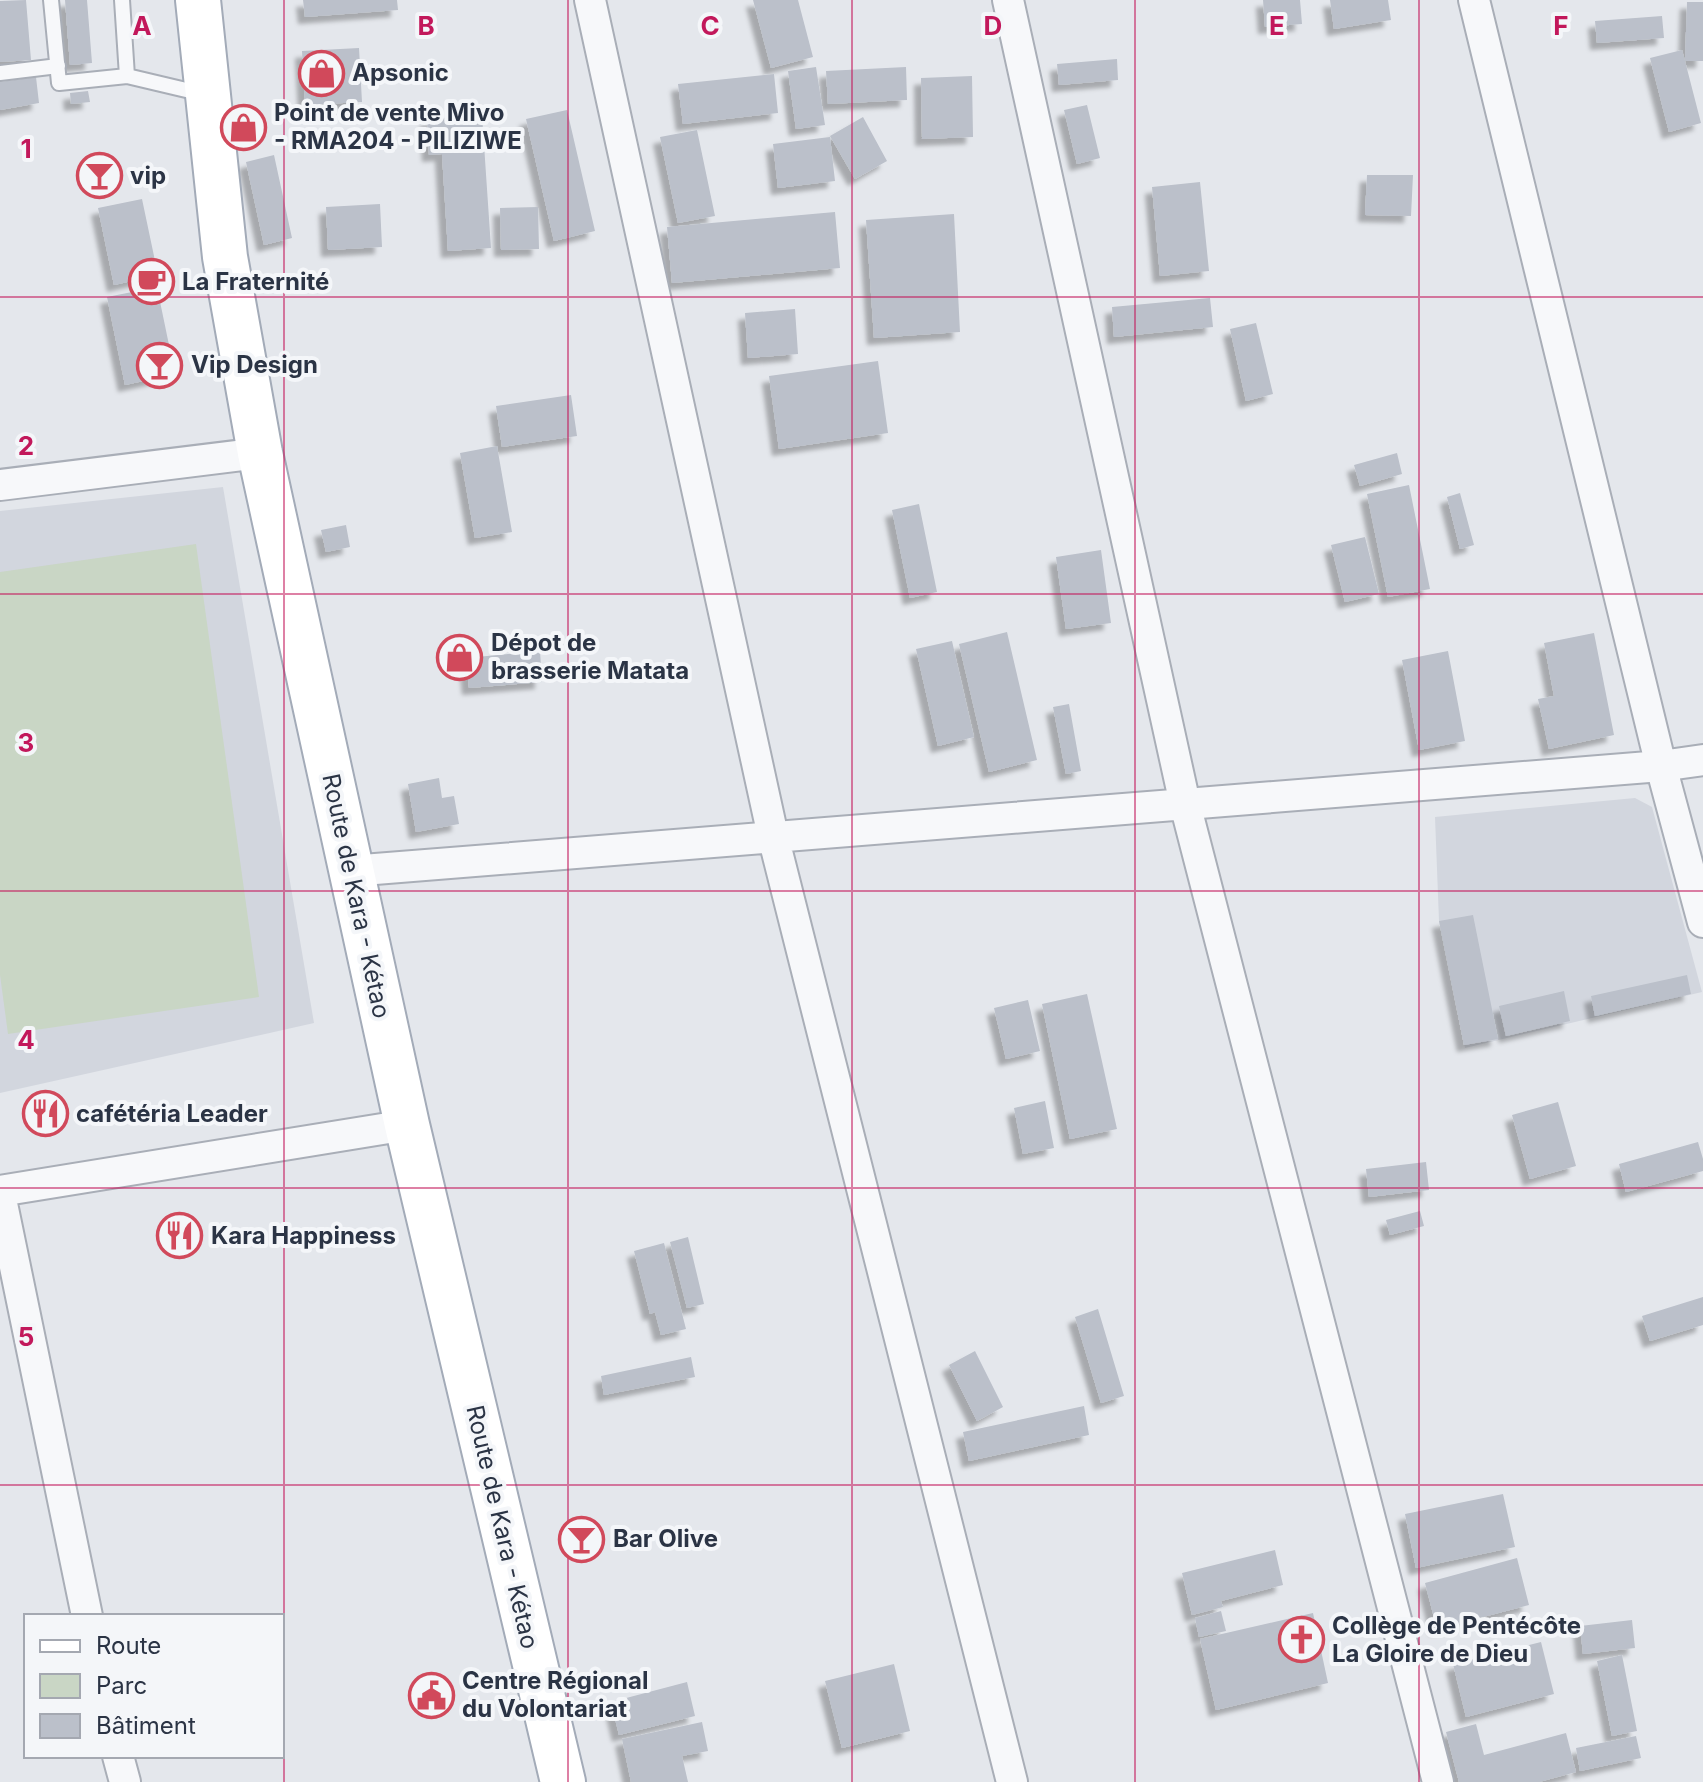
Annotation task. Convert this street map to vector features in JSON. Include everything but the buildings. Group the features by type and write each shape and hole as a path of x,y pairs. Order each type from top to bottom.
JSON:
{"main road":[{"name":"Route de Kara - Kétao","path":"198,0 225,257 260,453 407,1125 563,1782"}],"street":[{"path":"590,0 773,836 1012,1782"},
{"path":"1008,0 1185,804 1438,1782"},
{"path":"1474,0 1661,766 1703,922"},
{"path":"0,485 260,453"},
{"path":"350,871 1661,766 1703,760"},
{"path":"87,1614 0,1192 407,1125"},
{"path":"119,1758 125,1782"}],"lane":[{"path":"51,0 59,83 127,76 207,95"},
{"path":"122,0 127,76"},
{"path":"0,73 58,66"}],"shaded area":[{"path":"223,487 314,1023 0,1093 0,511"},
{"path":"1635,798 1652,807 1702,992 1465,1048 1439,921 1435,817"}],"green space":[{"path":"196,544 259,997 8,1034 0,975 0,572"}],"place":[{"name":"Apsonic","path":"321,73"},
{"name":"Point de vente Mivo - RMA204 - PILIZIWE","path":"243,127"},
{"name":"vip","path":"99,176"},
{"name":"La Fraternité","path":"151,282"},
{"name":"Vip Design","path":"160,365"},
{"name":"Dépot de brasserie Matata","path":"460,657"},
{"name":"cafétéria Leader","path":"45,1114"},
{"name":"Kara Happiness","path":"180,1236"},
{"name":"Bar Olive","path":"582,1539"},
{"name":"Collège de Pentécôte La Gloire de Dieu","path":"1301,1640"},
{"name":"Centre Régional du Volontariat","path":"431,1695"}]}
